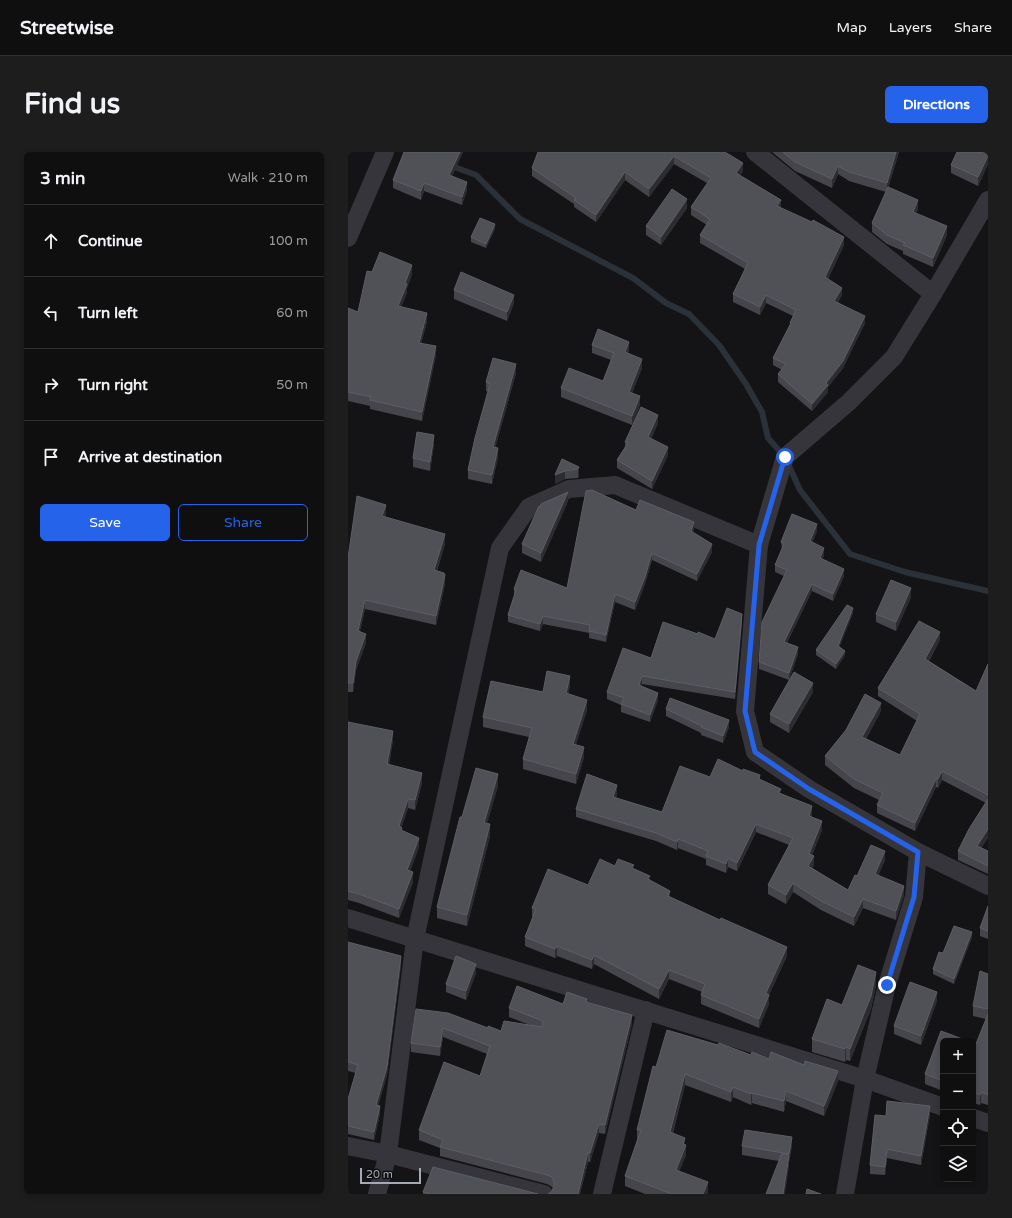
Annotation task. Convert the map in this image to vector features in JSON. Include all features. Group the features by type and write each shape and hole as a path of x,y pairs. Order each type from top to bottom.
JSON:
{"street":[{"path":"755,152 933,294"},
{"path":"348,238 384,154"},
{"path":"988,200 894,357 849,402 785,457 759,545 745,711 755,752 809,789 918,852 988,886"},
{"path":"377,1194 388,1154 415,939 500,548 529,507 569,490 615,485 759,545"},
{"path":"845,1194 865,1079 887,985 914,897 918,852"},
{"path":"348,918 865,1079 940,1106"},
{"path":"602,1194 646,1010"},
{"path":"976,1119 988,1123"},
{"path":"348,1146 388,1154 544,1194"}],"building":[{"path":"404,152 460,152 449,175 467,182 462,197 424,183 421,191 393,180"},
{"path":"538,152 725,152 743,163 736,173 781,200 777,206 812,222 813,220 844,237 825,277 842,288 834,301 865,316 843,361 826,383 828,385 812,404 778,374 786,364 773,358 796,310 766,295 760,307 733,294 748,263 700,235 710,219 691,207 711,178 674,156 649,189 625,172 596,215 574,200 576,198 532,168"},
{"path":"783,152 896,152 887,183 849,172 838,166 832,179 795,162"},
{"path":"957,152 988,152 988,156 978,177 951,165"},
{"path":"888,187 918,200 913,212 947,226 933,258 903,245 905,243 887,235 872,223"},
{"path":"672,189 687,199 661,237 646,226"},
{"path":"480,218 495,224 486,244 471,237"},
{"path":"380,252 412,265 405,283 407,284 398,306 427,313 419,343 436,346 422,412 370,400 371,397 348,392 348,308 358,312 367,271 372,272"},
{"path":"461,272 514,295 507,312 454,290"},
{"path":"598,329 629,342 625,352 642,359 629,392 640,396 632,416 561,388 569,368 603,381 614,353 592,345"},
{"path":"493,358 516,364 493,447 498,448 492,475 468,470 490,384 486,382"},
{"path":"641,407 658,415 648,437 668,447 652,481 617,460 628,443 625,442"},
{"path":"417,432 434,435 430,462 413,458"},
{"path":"562,459 579,467 578,469 565,471 555,475"},
{"path":"592,490 636,510 640,500 694,522 691,531 712,544 697,574 652,553 645,577 635,602 615,594 606,635 589,631 590,625 543,616 540,624 508,615 516,590 514,589 521,570 567,588 586,491"},
{"path":"568,492 541,553 522,544 539,506 540,507 541,504"},
{"path":"357,496 386,505 382,516 445,534 434,570 444,573 445,575 436,616 365,600 358,631 366,634 356,661 353,683 348,683 348,558"},
{"path":"792,514 817,524 810,541 824,548 820,558 844,569 833,594 812,584 784,642 798,647 789,673 759,662 762,622 787,570 775,565 784,544 781,542"},
{"path":"891,580 911,588 896,622 876,614"},
{"path":"847,605 853,608 838,646 845,651 836,664 816,650"},
{"path":"727,608 742,614 735,692 642,676 639,685 658,693 650,715 621,704 624,698 607,692 623,648 651,658 663,622 698,634 698,632 715,639"},
{"path":"919,621 940,632 925,659 976,691 988,664 988,795 942,771 938,779 936,779 915,823 877,805 883,793 854,779 825,756 846,730 865,694 881,703 862,737 900,755 920,714 878,688"},
{"path":"547,671 570,676 566,693 587,700 573,744 584,747 576,774 523,759 532,728 483,717 491,681 543,692"},
{"path":"794,672 813,683 789,724 770,714"},
{"path":"670,698 729,720 723,736 701,727 702,726 666,709"},
{"path":"348,722 393,731 387,764 422,773 415,800 408,799 399,826 402,828 401,830 419,838 407,870 413,872 399,909 348,891"},
{"path":"718,759 743,771 743,769 760,775 759,779 781,789 779,793 812,806 809,816 822,821 809,854 814,856 808,866 848,890 855,875 857,876 871,845 885,851 875,874 904,886 896,911 863,899 854,917 821,901 793,883 786,895 768,885 793,838 756,824 737,863 728,858 726,864 706,856 708,851 678,839 677,842 656,833 576,809 587,774 617,785 613,797 662,812 680,766 710,777"},
{"path":"476,768 498,774 484,823 490,824 467,915 437,907 460,817 462,817"},
{"path":"988,799 988,829 977,846 988,851 988,866 958,851 969,829"},
{"path":"600,859 615,866 618,859 634,865 632,868 650,876 648,879 670,891 668,896 720,920 721,918 787,947 766,993 769,995 759,1019 701,995 705,984 669,970 659,989 594,955 592,960 557,946 555,949 525,937 536,909 532,908 548,869 588,885"},
{"path":"988,906 988,931 980,928"},
{"path":"954,926 972,932 954,979 933,969 939,952 943,953"},
{"path":"348,942 401,956 387,1067 376,1105 380,1106 374,1132 348,1126 348,1099 358,1065 348,1062"},
{"path":"456,956 476,964 466,991 446,984"},
{"path":"858,965 876,972 871,996 850,1049 846,1047 845,1049 812,1039 827,999 842,1005"},
{"path":"980,971 988,974 988,1009 973,1006"},
{"path":"910,982 937,992 921,1036 894,1026"},
{"path":"517,986 563,1004 567,992 587,999 586,1002 632,1015 605,1125 599,1124 590,1153 588,1152 578,1194 548,1194 554,1187 552,1177 440,1147 443,1140 419,1130 444,1062 480,1076 490,1046 443,1028 440,1047 411,1043 416,1009 448,1013 488,1028 488,1026 501,1031 504,1021 542,1027 543,1021 509,1008"},
{"path":"988,1014 988,1095 981,1092 980,1095 976,1093 976,1044"},
{"path":"667,1030 718,1045 719,1043 751,1055 752,1052 769,1059 771,1052 804,1065 805,1061 838,1071 824,1106 786,1091 784,1101 751,1094 733,1087 731,1092 685,1074 670,1132 685,1138 683,1144 686,1145 676,1170 708,1182 703,1194 672,1194 625,1176 641,1130 637,1130 653,1066 656,1067"},
{"path":"941,1031 960,1038 940,1038 940,1080 925,1074"},
{"path":"887,1101 930,1106 921,1156 887,1149 885,1167 870,1165 875,1115 886,1116"},
{"path":"745,1130 792,1137 789,1154 742,1146"},
{"path":"782,1153 789,1155 783,1194 766,1194"},
{"path":"433,1167 538,1194 430,1194 423,1192"},
{"path":"807,1189 821,1194 806,1194"}],"waterway":[{"path":"449,165 476,175 520,219 633,278 666,303 689,314 719,345 746,384 762,412 768,438 785,457 800,490 850,554 905,572 988,591"}],"route":[{"path":"785,457 759,545 745,711 755,752 809,789 918,852 914,897 887,985"}]}
